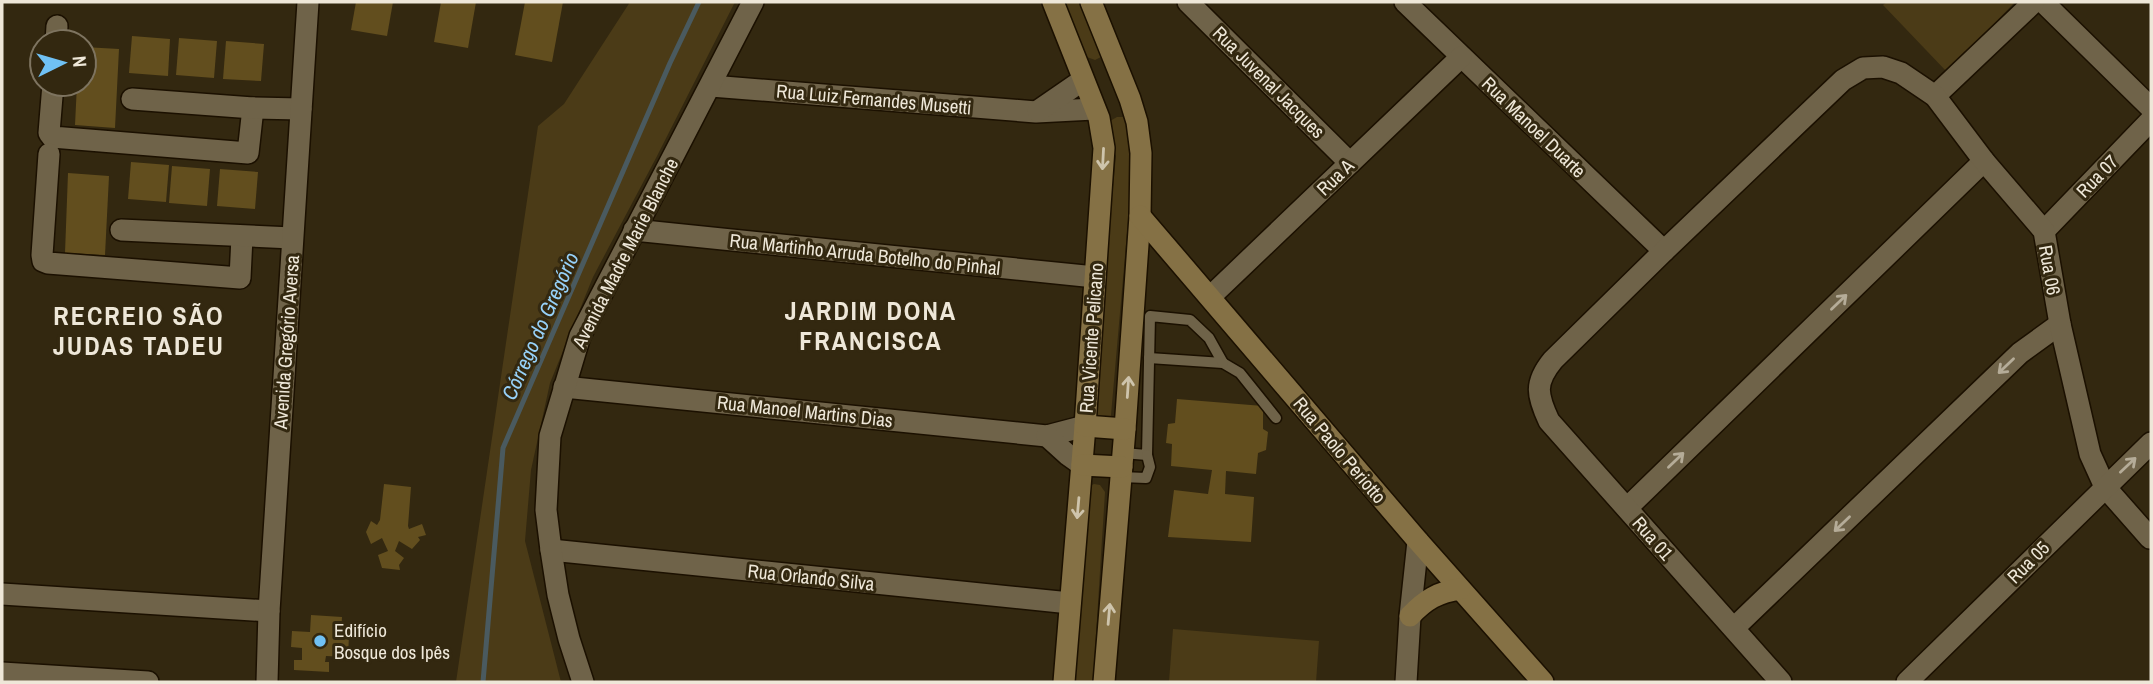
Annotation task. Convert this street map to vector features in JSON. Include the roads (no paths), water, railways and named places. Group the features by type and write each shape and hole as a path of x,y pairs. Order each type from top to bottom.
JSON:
{"street":[{"name":"Avenida Gregório Aversa","path":"267,682 269,611 308,2"},
{"name":"Avenida Madre Marie Blanche","path":"583,682 558,595 551,551 547,510 551,436 580,336 753,2"},
{"name":"Rua Vicente Pelicano","path":"1053,2 1099,118 1104,148 1064,682"},
{"name":"Rua Vicente Pelicano","path":"1091,2 1130,99 1142,153 1125,429 1104,682"},
{"name":"Rua Juvenal Jacques","path":"1188,2 1350,163"},
{"name":"Rua Manoel Duarte","path":"1405,2 1664,251"},
{"path":"1935,96 2034,2"},
{"path":"2043,2 2151,108"},
{"name":"Rua A","path":"1210,297 1461,57"},
{"name":"Rua 06","path":"1664,251 1843,80 1863,68 1883,67 1901,73 1935,96 1983,161 2044,231 2060,324 2090,454 2105,487 2150,538"},
{"path":"1036,112 1083,80 1118,68"},
{"name":"Rua Luiz Fernandes Musetti","path":"711,86 1036,112 1094,109"},
{"path":"52,98 49,133 52,136 248,153 253,108"},
{"path":"132,99 301,109"},
{"path":"1094,109 1130,99"},
{"name":"Rua 07","path":"2044,231 2151,120"},
{"path":"49,154 43,261 240,278 242,237"},
{"path":"1627,508 1983,161"},
{"name":"Rua Paolo Periotto","path":"1140,216 1418,541 1543,682"},
{"path":"121,230 292,239"},
{"name":"Rua Martinho Arruda Botelho do Pinhal","path":"634,230 1095,277"},
{"name":"Rua 01","path":"1664,251 1553,360 1543,373 1538,386 1541,404 1549,421 1781,682"},
{"path":"1734,628 2020,353 2060,324"},
{"name":"Rua Manoel Martins Dias","path":"564,387 1046,436 1085,426"},
{"path":"1085,426 1125,429"},
{"path":"1046,436 1082,465 1122,466"},
{"name":"Rua 05","path":"1907,682 2151,443"},
{"path":"1406,682 1418,541"},
{"name":"Rua Orlando Silva","path":"551,551 1070,603"},
{"path":"1410,616 1435,594 1460,589"},
{"path":"2,594 269,611"},
{"path":"2,673 148,682"}],"lane":[{"path":"1122,466 1146,478 1150,467 1147,455 1150,316 1190,320 1209,338 1223,363"},
{"path":"1149,358 1223,363 1240,373 1276,418"},
{"path":"1122,466 1147,455"}],"waterway":[{"name":"Córrego do Gregório","path":"483,682 503,448 699,2"}],"place":[{"name":"Edifício Bosque dos Ipês","path":"320,641"}],"district":[{"name":"JARDIM DONA FRANCISCA","path":"871,325"},
{"name":"RECREIO SÃO JUDAS TADEU","path":"139,330"}]}
